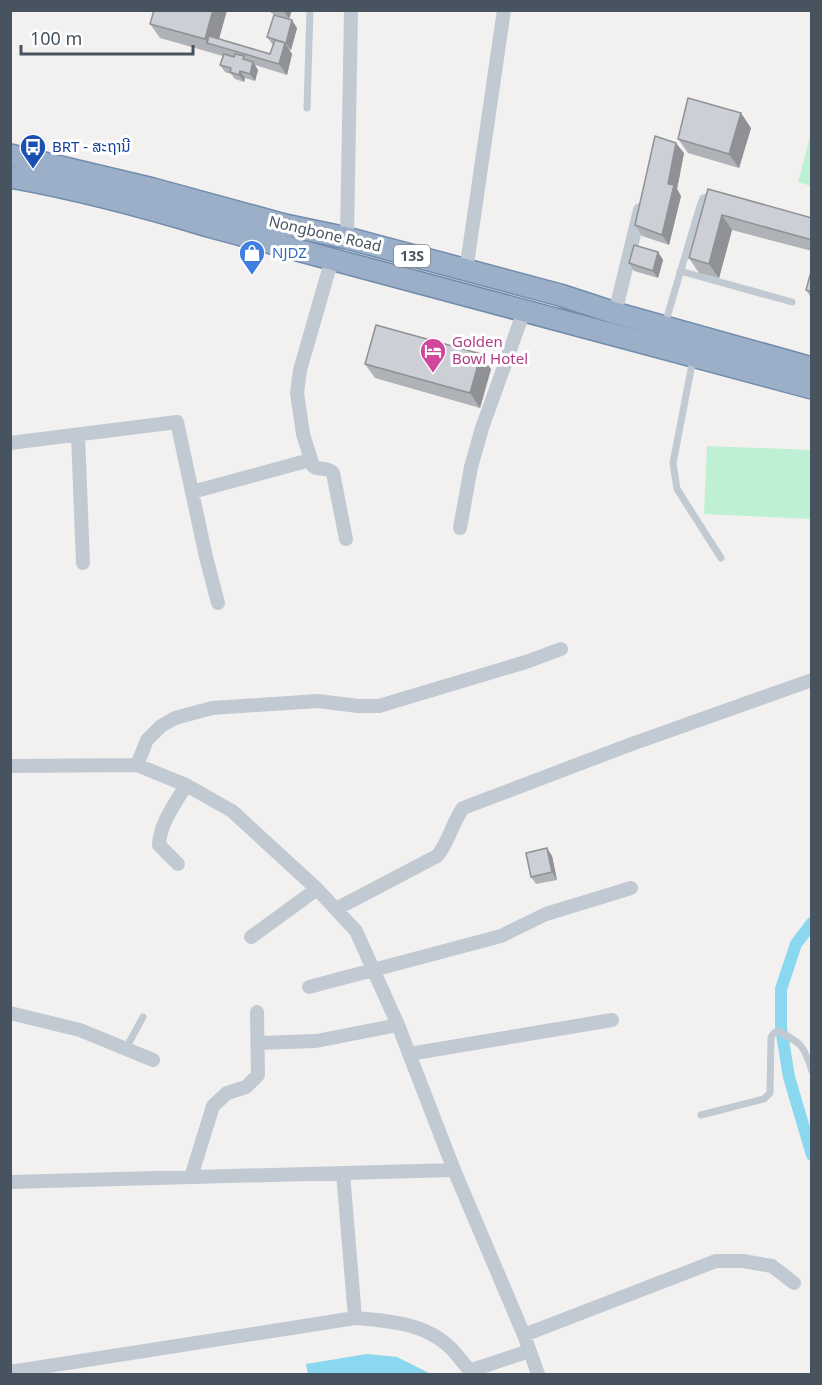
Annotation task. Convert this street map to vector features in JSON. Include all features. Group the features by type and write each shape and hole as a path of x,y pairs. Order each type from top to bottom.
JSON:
{"highway":[{"name":"Nongbone Road","path":"10,155 153,189 285,225 347,238 560,295 615,313 812,368"},
{"name":"Nongbone Road","path":"10,177 132,203 208,226 812,388"},
{"path":"554,318 560,295"}],"street":[{"path":"347,238 351,10"},
{"path":"466,271 504,10"},
{"path":"615,313 643,198"},
{"path":"332,259 300,370 297,393 310,460 314,468 325,468 333,473 346,539"},
{"path":"460,528 471,467 482,428 524,311"},
{"path":"10,443 177,422 218,603"},
{"path":"78,435 83,563"},
{"path":"192,492 310,460"},
{"path":"137,765 147,740 161,726 175,718 212,708 318,701 380,706 526,662 561,649"},
{"path":"336,909 437,856 443,849 458,815 463,808 473,803 812,680"},
{"path":"10,766 137,765 186,785 232,810 317,889 356,931 398,1025 454,1170 524,1335 538,1374"},
{"path":"178,864 159,845 163,826 186,785"},
{"path":"309,987 501,936 546,914 631,888"},
{"path":"251,937 317,889"},
{"path":"191,1177 213,1106 227,1093 246,1087 258,1075 257,1012"},
{"path":"10,1013 80,1030 153,1060"},
{"path":"409,1054 612,1020"},
{"path":"257,1043 316,1041 398,1025"},
{"path":"10,1182 454,1170"},
{"path":"343,1173 355,1318"},
{"path":"524,1335 716,1261 743,1261 772,1266 794,1283"},
{"path":"10,1371 355,1318 383,1320 422,1329 438,1337 450,1347 470,1373 529,1352"}],"lane":[{"path":"307,108 310,10"},
{"path":"664,327 703,198 714,194 725,197"},
{"path":"680,271 792,302"},
{"path":"693,356 673,463 677,489 721,558"},
{"path":"126,1048 143,1017"},
{"path":"701,1115 764,1099 770,1094 771,1038 778,1031 800,1043 812,1071"}],"green space":[{"path":"811,133 811,186 798,182"},
{"path":"707,446 811,450 811,519 704,514"}],"water":[{"path":"367,1354 397,1357 431,1374 308,1374 306,1364"}],"building":[{"path":"154,10 213,10 205,39 150,24"},
{"path":"274,15 292,20 286,43 267,37"},
{"path":"209,36 270,54 275,40 285,43 279,64 207,43"},
{"path":"224,54 234,57 235,54 244,56 243,59 253,62 250,74 240,71 239,75 230,72 231,68 220,65"},
{"path":"688,98 741,113 729,154 678,139"},
{"path":"655,136 676,143 668,184 674,185 662,235 635,225"},
{"path":"708,189 812,218 812,240 722,215 709,264 689,258"},
{"path":"634,245 658,252 653,271 629,263"},
{"path":"812,268 812,292 806,290"},
{"name":"Golden Bowl Hotel","path":"376,325 481,354 470,393 365,364"},
{"path":"547,848 552,872 531,877 526,853"}],"waterway":[{"path":"812,923 796,944 781,989 781,1028 789,1077 812,1155"}],"place":[{"name":"BRT - ສະຖານີ","path":"33,170"},
{"name":"NJDZ","path":"252,276"},
{"name":"Golden Bowl Hotel","path":"433,374"}]}
